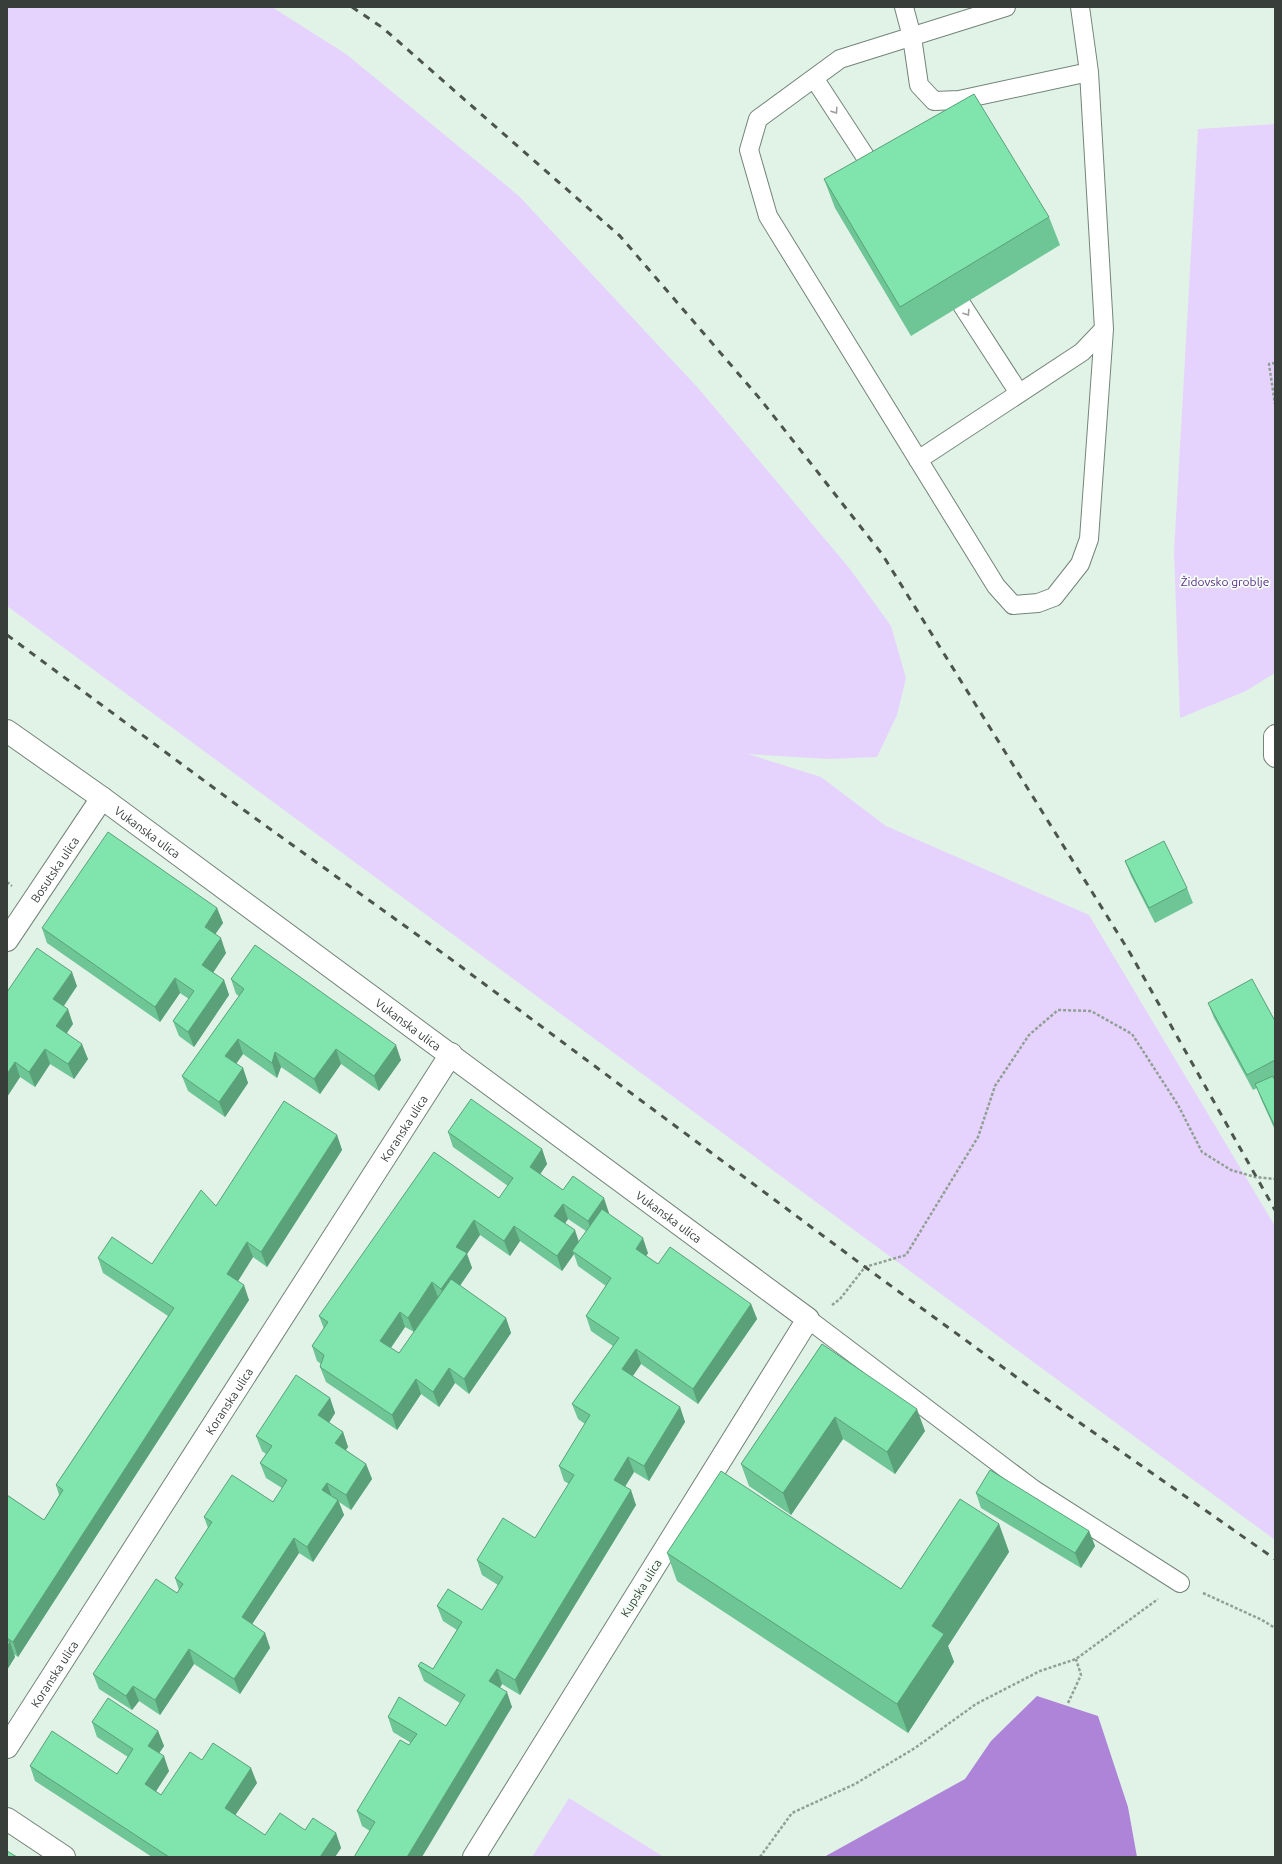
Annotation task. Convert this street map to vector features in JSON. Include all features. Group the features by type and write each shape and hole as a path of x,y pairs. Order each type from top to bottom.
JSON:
{"street":[{"name":"Vukanska ulica","path":"7,731 102,798 451,1054 808,1319"},
{"name":"Bosutska ulica","path":"7,940 102,798"},
{"name":"Koranska ulica","path":"7,1747 451,1054"},
{"name":"Kupska ulica","path":"474,1857 808,1319"},
{"path":"7,1819 64,1857"}],"lane":[{"path":"904,7 912,37 919,85 934,101 959,100 1089,72"},
{"path":"1006,7 840,59 758,119 750,150 768,216 996,586 1013,605 1038,603 1054,597 1080,564 1089,539 1104,329 1089,72 1080,7"},
{"path":"814,78 887,190"},
{"path":"938,268 1019,393"},
{"path":"918,460 1082,352 1104,329"},
{"path":"1275,734 1273,736 1273,756 1275,758"},
{"path":"808,1319 1033,1489 1180,1583"}],"path":[{"path":"1275,363 1269,364 1275,404"},
{"path":"808,1319 840,1300 865,1267 906,1255 978,1137 995,1086 1029,1035 1058,1010 1091,1011 1132,1034 1178,1105 1202,1152 1232,1170 1255,1177 1275,1179"},
{"path":"760,1857 792,1812 856,1784 915,1748 976,1704 1040,1671 1076,1659 1180,1583 1262,1620 1275,1628"},
{"path":"1068,1703 1082,1675 1076,1659"}],"green space":[{"path":"7,7 272,7 346,54 519,196 699,389 850,569 891,626 906,678 897,715 877,757 828,759 748,754 821,777 886,826 1089,915 1275,1226 1275,1540 7,606"},
{"name":"Židovsko groblje","path":"1275,124 1275,673 1246,691 1180,718 1174,552 1198,129"},
{"path":"569,1798 664,1857 532,1857"}],"shaded area":[{"path":"1037,1696 1098,1716 1128,1807 1137,1857 824,1857 965,1779 991,1741"}],"building":[{"path":"974,94 1049,217 900,307 824,179"},
{"path":"108,832 217,908 205,927 221,938 202,965 224,980 188,1032 173,1021 194,991 175,978 155,1007 42,928"},
{"path":"1164,841 1187,888 1149,908 1125,861"},
{"path":"255,945 396,1045 374,1076 336,1049 314,1079 275,1052 272,1063 238,1039 225,1056 243,1068 219,1102 182,1076 244,989 231,979"},
{"path":"37,948 72,972 53,999 68,1009 56,1026 82,1044 68,1064 45,1049 29,1072 15,1062 7,1074 7,992"},
{"path":"1252,979 1275,1021 1275,1060 1247,1075 1208,1003"},
{"path":"1273,1076 1275,1081 1275,1127 1255,1084"},
{"path":"471,1099 542,1149 530,1167 563,1190 573,1176 604,1198 588,1221 563,1204 554,1216 575,1230 557,1256 514,1226 504,1241 474,1220 456,1247 467,1253 441,1289 432,1282 408,1318 400,1312 380,1341 399,1353 451,1279 506,1318 464,1379 449,1368 433,1392 416,1379 392,1415 320,1367 324,1355 312,1346 328,1322 319,1316 434,1152 499,1198 513,1178 448,1132"},
{"path":"284,1101 337,1135 261,1252 247,1242 227,1274 244,1285 13,1642 7,1638 7,1495 44,1520 63,1490 56,1485 174,1308 98,1258 112,1237 152,1264 201,1190 216,1206"},
{"path":"602,1209 643,1238 636,1249 658,1264 670,1247 751,1304 693,1389 636,1349 622,1369 680,1407 644,1466 628,1457 614,1480 631,1490 515,1680 497,1669 489,1681 507,1692 407,1857 354,1857 375,1822 357,1811 400,1740 409,1745 417,1734 388,1717 399,1697 446,1726 465,1695 418,1666 421,1662 433,1669 462,1622 437,1606 448,1589 482,1610 503,1577 477,1560 503,1518 535,1538 574,1475 559,1466 590,1415 572,1404 619,1338 586,1316 611,1278 572,1251"},
{"path":"822,1344 917,1409 887,1452 835,1417 783,1493 741,1464"},
{"path":"296,1375 330,1398 318,1415 343,1432 335,1443 366,1464 346,1495 327,1483 322,1490 338,1500 307,1547 294,1538 242,1617 265,1633 234,1679 189,1649 155,1700 133,1686 126,1696 93,1674 156,1579 177,1593 183,1584 175,1578 212,1522 204,1517 232,1475 273,1502 287,1480 260,1463 272,1446 256,1436"},
{"path":"990,1470 1089,1531 1075,1553 976,1493"},
{"path":"721,1471 901,1589 960,1499 999,1524 932,1626 944,1634 897,1704 667,1553"},
{"path":"108,1698 158,1731 148,1746 164,1756 145,1784 161,1795 190,1752 202,1760 213,1743 251,1768 225,1808 265,1835 280,1813 305,1830 313,1818 336,1833 320,1857 169,1857 30,1766 52,1731 117,1774 133,1749 92,1722"},
{"path":"7,1851 17,1857 7,1857"}],"railway":[{"path":"352,7 383,28 620,236 761,400 882,554 1130,953 1275,1210"},
{"path":"7,635 241,808 448,957 865,1267 1063,1411 1275,1559"}]}
